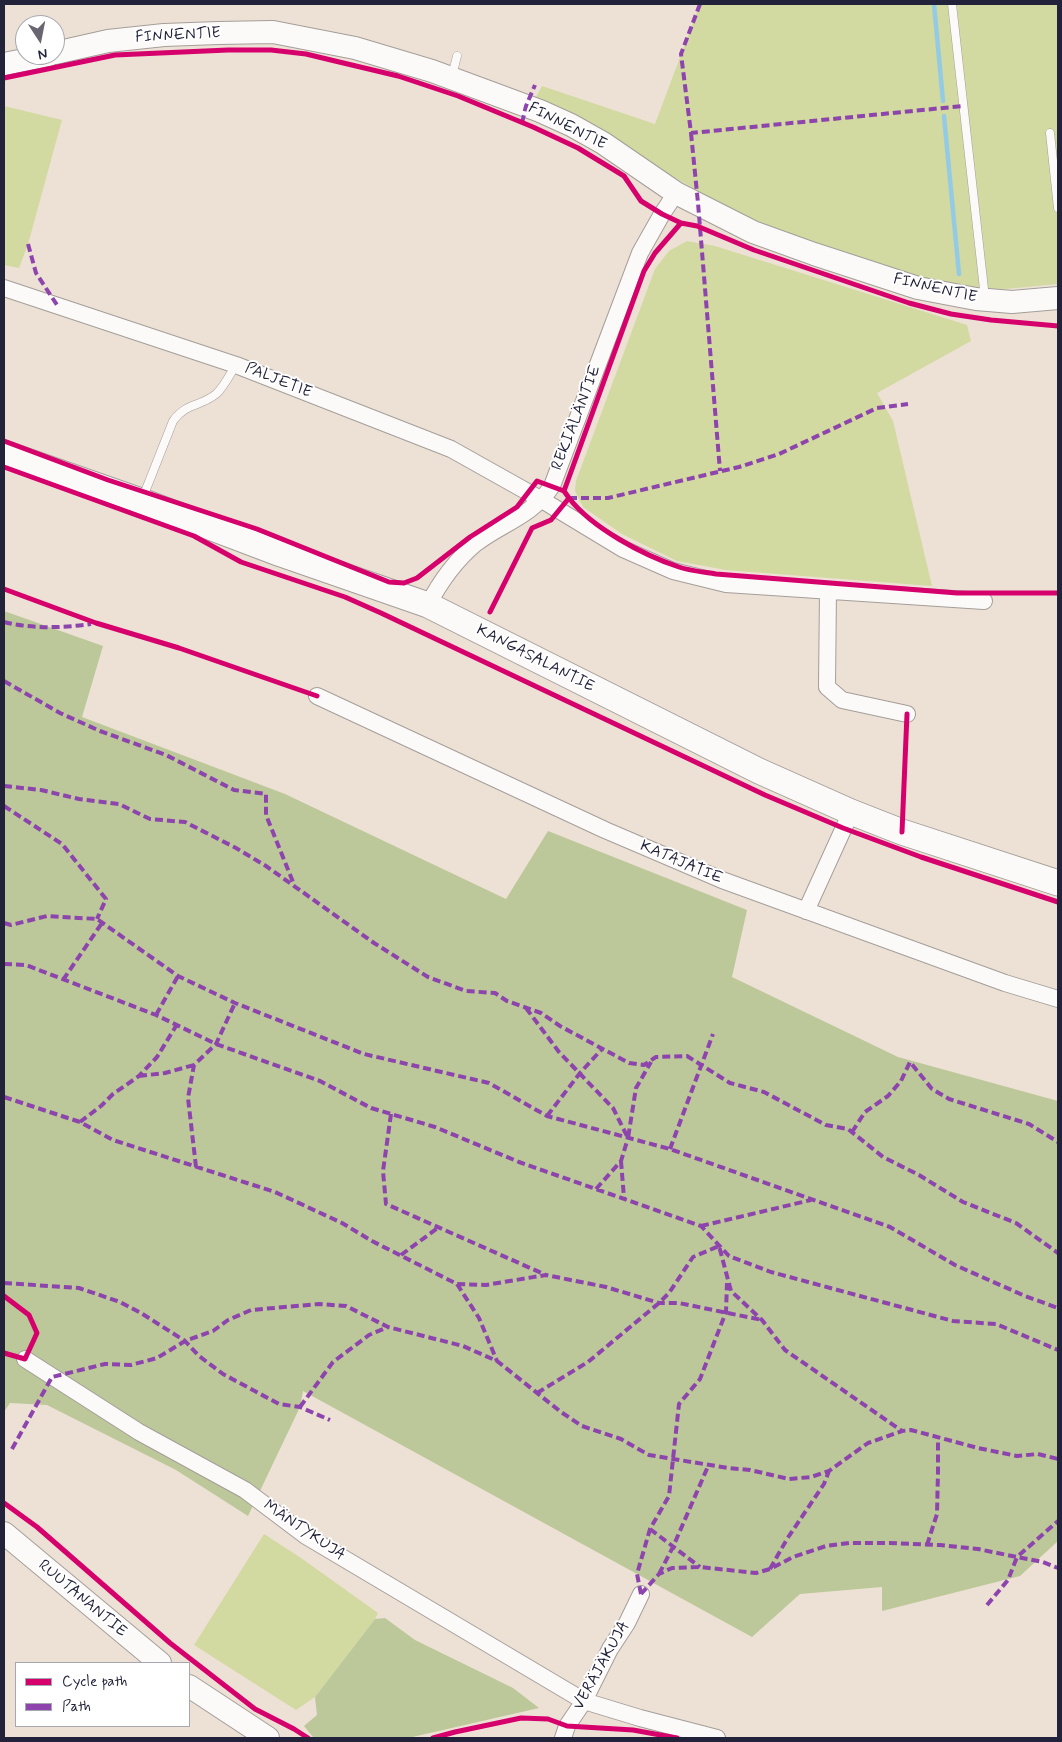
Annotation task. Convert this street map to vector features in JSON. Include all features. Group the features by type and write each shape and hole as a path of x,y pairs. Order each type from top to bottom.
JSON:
{"main road":[{"name":"KANGASALANTIE","path":"4,452 281,554 428,605 759,771 851,812 902,832 1058,883"}],"street":[{"name":"FINNENTIE","path":"65,52 108,41 164,35 273,32 355,48 452,78 540,111 571,125 603,143 676,193 753,232 814,254 918,288 985,300 1012,302 1058,298"},
{"name":"REKIÄLÄNTIE","path":"428,605 441,580 476,544 542,500 552,486 640,253 676,193"},
{"name":"PALJETIE","path":"4,288 236,364 368,418 451,449 542,500 623,549 673,570 726,584 984,601"},
{"path":"828,590 827,687 842,700 907,714"},
{"name":"KATAJATIE","path":"317,696 605,830 722,880 1004,983 1058,999"},
{"path":"806,911 851,812"},
{"name":"MÄNTYKUJA","path":"25,1359 139,1432 244,1490 306,1536 584,1701 717,1738"},
{"name":"RUUTANANTIE","path":"4,1534 159,1662"},
{"name":"VERÄJÄKUJA","path":"563,1738 567,1726 584,1701 610,1649 627,1623 641,1594"},
{"path":"190,1687 268,1738"}],"lane":[{"path":"952,4 985,300"},
{"path":"452,78 457,56"},
{"path":"1050,133 1058,208"},
{"path":"141,501 173,421 180,412 210,398 218,392 236,364"}],"green space":[{"path":"700,4 1058,4 1058,284 1005,289 973,288 902,274 817,246 734,211 535,99 542,86 655,124"},
{"path":"4,106 62,120 28,244 19,268 4,265"},
{"path":"687,241 715,246 967,325 971,341 877,393 893,421 932,586 726,570 677,561 622,534 583,507 575,491 576,481 655,269 669,251"},
{"path":"4,611 103,646 82,717 285,794 506,899 548,831 747,910 732,977 898,1057 1058,1101 1058,1541 1020,1576 882,1611 882,1587 800,1594 752,1637 303,1391 300,1407 248,1516 176,1470 47,1405 10,1403 4,1412"},
{"path":"264,1534 378,1613 315,1697 296,1710 194,1645"},
{"path":"385,1618 415,1640 513,1688 539,1708 408,1738 313,1737 304,1726 317,1715 315,1697 375,1619"}],"waterway":[{"path":"934,4 943,101"},
{"path":"944,116 959,274"}],"marked path":[{"path":"700,4 681,54 691,133 963,106"},
{"path":"522,123 526,106 535,85"},
{"path":"691,133 720,471"},
{"path":"28,244 36,273 57,305"},
{"path":"569,498 608,498 739,467 779,454 877,408 908,404"},
{"path":"4,622 25,626 47,627 91,624"},
{"path":"4,681 60,713 100,731 166,755 234,790 266,794 266,815 295,887"},
{"path":"4,786 41,790 79,799 119,804 150,819 185,822 266,866 374,943 428,977 466,991 495,993 507,1001 541,1013 560,1026 629,1063 644,1065 656,1057 687,1056 730,1083 764,1092 826,1125 848,1129 883,1157 919,1175 963,1202 1016,1223 1058,1253"},
{"path":"4,806 62,844 106,899 97,919"},
{"path":"4,923 11,925 47,916 97,919 178,976 235,1003 364,1054 489,1083 547,1116 670,1149 890,1227 955,1265 1025,1296 1058,1308"},
{"path":"63,980 102,923"},
{"path":"4,964 26,965 156,1015 216,1044 320,1081 371,1108 435,1127 519,1162 701,1226 729,1256 771,1272 953,1321 996,1324 1058,1350"},
{"path":"156,1015 178,976"},
{"path":"196,1167 188,1098 194,1065 216,1044 235,1003"},
{"path":"526,1008 559,1052 613,1108 628,1138 636,1088 651,1062"},
{"path":"80,1122 113,1094 139,1076 157,1057 176,1026"},
{"path":"670,1149 713,1034"},
{"path":"547,1116 580,1073 602,1049"},
{"path":"852,1132 865,1112 888,1096 901,1081 910,1062 932,1089 949,1099 1029,1124 1058,1142"},
{"path":"139,1076 165,1073 194,1065"},
{"path":"4,1097 80,1122 113,1140 275,1192 342,1223 372,1241 457,1284 486,1285 546,1275 606,1287 659,1303 679,1303 762,1320"},
{"path":"391,1114 383,1171 386,1204 546,1275"},
{"path":"596,1189 621,1161 628,1138"},
{"path":"621,1161 624,1198"},
{"path":"701,1226 811,1200"},
{"path":"401,1255 439,1227"},
{"path":"537,1393 588,1362 659,1303 669,1293 693,1257 719,1246 731,1291 762,1320 785,1350 902,1431"},
{"path":"4,1283 79,1288 120,1302 185,1341 199,1356 223,1374 279,1404 300,1407 330,1420"},
{"path":"641,1594 637,1574 650,1529 669,1496 679,1404 700,1379 726,1312 727,1283"},
{"path":"457,1284 479,1318 497,1361"},
{"path":"12,1449 52,1377 105,1364 131,1365 157,1358 185,1341 213,1331 228,1320 251,1310 319,1304 346,1306 388,1327 463,1346 497,1361 561,1412 582,1426 621,1439 649,1455 750,1470 789,1479 811,1477 829,1471 868,1443 902,1431 911,1430 978,1448 1017,1456 1038,1454 1058,1459"},
{"path":"300,1407 333,1362 369,1335 388,1327"},
{"path":"927,1545 937,1514 938,1437"},
{"path":"659,1574 673,1547 709,1464"},
{"path":"770,1569 787,1539 824,1484 829,1471"},
{"path":"641,1594 659,1574 672,1568 700,1567 756,1573 770,1569 793,1557 826,1546 849,1543 940,1545 978,1549 1017,1557 1058,1521"},
{"path":"650,1529 700,1567"},
{"path":"987,1605 1008,1580 1017,1557 1043,1562 1058,1568"}],"cycle path":[{"path":"4,78 115,55 228,50 271,50 306,54 398,76 458,96 533,127 578,148 624,176 641,201 662,214 681,223 697,226 754,250 909,303 951,314 991,320 1058,326"},
{"path":"490,612 532,528 551,520 569,498 564,491 644,271 655,253 681,223"},
{"path":"4,441 108,480 257,529 389,582 404,583 417,578 470,537 517,507 537,481 564,491"},
{"path":"4,467 194,536 241,562 345,597 765,795 843,828 921,857 1058,902"},
{"path":"569,498 591,520 634,548 665,562 693,570 716,574 957,593 1058,593"},
{"path":"4,589 96,623 179,648 317,696"},
{"path":"902,832 907,714"},
{"path":"4,1296 29,1315 37,1333 25,1359 4,1353"},
{"path":"4,1503 37,1527 170,1643 255,1709 308,1738"},
{"path":"433,1738 521,1718 548,1719 567,1726 633,1730 677,1738"}]}
